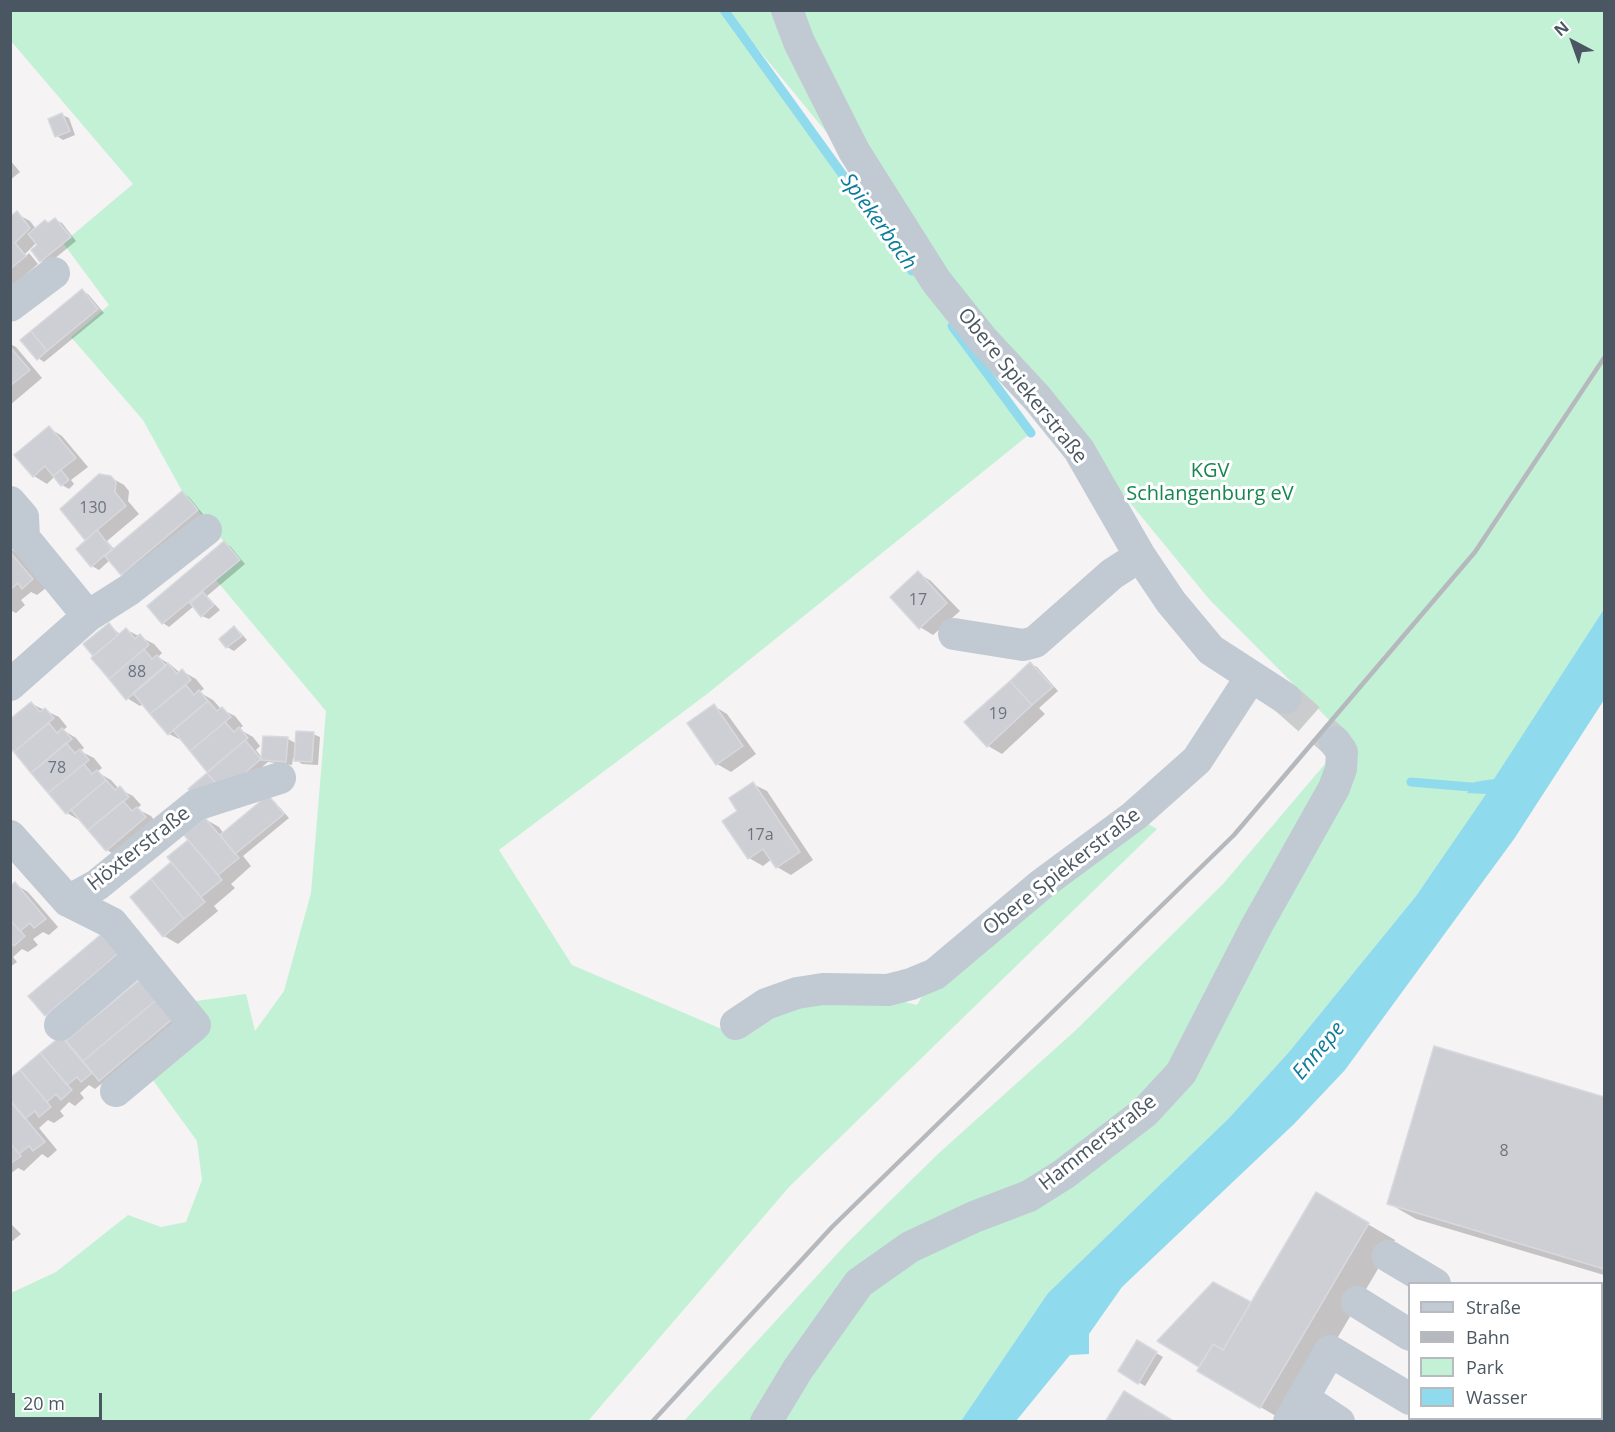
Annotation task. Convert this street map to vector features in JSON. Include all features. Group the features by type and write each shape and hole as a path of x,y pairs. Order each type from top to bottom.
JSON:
{"street":[{"path":"771,10 799,42"},
{"name":"Obere Spiekerstraße","path":"736,1024 766,1004 797,993 823,988 888,990 935,974 1042,884 1134,816 1197,760 1251,677 1211,650 1171,602 1140,556 1079,450 984,340 936,280 854,151 799,42 787,10"},
{"path":"10,306 54,273"},
{"path":"10,502 23,517 24,538 88,616"},
{"path":"10,685 88,616 129,590 206,530"},
{"path":"954,634 1023,645 1035,642 1112,574 1140,556"},
{"path":"1251,677 1285,698"},
{"name":"Hammerstraße","path":"766,1422 798,1369 859,1283 910,1247 974,1217 1029,1196 1055,1180 1145,1112 1181,1073 1256,927 1334,788 1341,769 1342,752 1335,742"},
{"name":"Höxterstraße","path":"68,901 97,885 196,805 280,778"},
{"name":"Höxterstraße","path":"10,836 68,901 112,923 195,1025 116,1091"},
{"path":"60,1025 140,957"},
{"path":"1388,1256 1432,1282"},
{"path":"1358,1302 1408,1334"},
{"path":"1339,1422 1296,1410 1330,1351 1408,1399"}],"green space":[{"path":"10,11 724,11 843,178 1031,433 707,694 499,850 572,965 738,1036 787,1005 901,1001 917,1005 935,974 1134,816 1157,829 789,1187 588,1421 11,1421 11,1293 56,1272 128,1215 161,1227 186,1222 202,1180 197,1141 152,1079 182,1003 246,994 255,1031 284,991 311,893 326,711 216,580 239,560 182,491 143,420 71,337 109,305 63,243 133,184 11,41"},
{"name":"KGV Schlangenburg eV","path":"727,11 1604,11 1604,609 1494,780 1474,782 1467,792 1486,794 1416,896 1289,1052 1229,1118 1048,1293 961,1421 683,1422 848,1242 939,1153 1076,1030 1223,884 1347,738 1209,599"}],"water":[{"name":"Ennepe","path":"1604,609 1604,700 1514,839 1345,1070 1294,1124 1122,1287 1089,1334 1089,1354 1070,1355 1016,1421 961,1421 1048,1293 1229,1118 1289,1052 1416,896 1486,794 1467,793 1474,782 1494,779"}],"building":[{"path":"62,113 70,131 55,137 48,119"},
{"path":"17,211 30,228 15,243 26,256 10,269 10,217"},
{"path":"55,218 71,237 40,262 31,250 37,245 28,234 45,220 48,223"},
{"path":"82,289 98,309 47,351 31,331"},
{"path":"31,331 47,351 37,360 20,340"},
{"path":"10,347 30,370 10,386"},
{"path":"49,426 76,458 53,476 45,466 33,477 14,455"},
{"path":"61,470 69,480 61,486 53,476"},
{"path":"99,474 111,476 116,482 115,492 126,506 85,540 60,509"},
{"path":"182,491 198,510 121,575 105,556"},
{"path":"97,530 112,549 91,567 76,549"},
{"path":"224,541 240,560 162,624 147,606"},
{"path":"10,552 33,579 22,589 18,583 10,590"},
{"path":"918,571 947,603 919,629 890,597"},
{"path":"203,592 214,605 201,617 190,603"},
{"path":"109,623 118,635 93,656 83,644"},
{"path":"234,626 242,636 226,648 219,639"},
{"path":"126,628 135,639 140,634 149,645 109,679 91,658"},
{"path":"144,649 152,659 157,655 166,666 126,700 109,679"},
{"path":"1030,662 1053,687 1032,705 1010,681"},
{"path":"168,663 177,674 182,669 191,680 150,714 133,693"},
{"path":"1010,681 1032,705 987,747 964,722"},
{"path":"186,685 194,695 199,690 208,701 168,735 150,714"},
{"path":"208,701 217,711 222,707 231,717 190,751 173,730"},
{"path":"31,702 40,712 45,708 54,718 14,752 10,748 10,719"},
{"path":"714,704 743,746 716,765 687,723"},
{"path":"225,722 234,732 239,727 248,738 207,772 190,751"},
{"path":"49,723 57,733 62,728 72,739 31,773 14,752"},
{"path":"296,731 314,732 312,762 294,761"},
{"path":"263,736 288,737 286,762 261,760"},
{"path":"245,740 261,759 223,792 207,773"},
{"path":"66,743 75,753 80,749 89,760 48,793 31,773"},
{"path":"84,764 92,774 97,770 106,780 66,814 48,793"},
{"path":"207,773 215,782 196,798 188,789"},
{"path":"106,780 115,790 120,786 129,797 88,830 71,810"},
{"path":"753,782 800,852 776,868 763,849 748,859 722,821 737,811 729,798"},
{"path":"268,795 284,814 235,854 220,835"},
{"path":"123,801 132,811 137,807 146,817 106,851 88,830"},
{"path":"205,818 239,858 218,875 184,835"},
{"path":"188,840 222,880 201,897 167,857"},
{"path":"171,862 205,902 184,919 151,879"},
{"path":"151,879 184,919 163,937 130,897"},
{"path":"15,882 46,919 34,928 30,923 20,931 10,920 10,886"},
{"path":"10,920 25,936 14,946 10,942"},
{"path":"105,931 121,951 45,1016 28,996"},
{"path":"143,977 160,997 83,1061 66,1041"},
{"path":"160,997 176,1016 99,1081 83,1061"},
{"path":"61,1036 92,1073 81,1082 77,1077 67,1085 40,1053"},
{"path":"1434,1046 1604,1097 1604,1269 1387,1204"},
{"path":"40,1053 72,1090 61,1100 56,1094 47,1102 20,1070"},
{"path":"20,1070 51,1107 39,1117 35,1111 25,1119 10,1101 10,1078"},
{"path":"11,1101 45,1142 33,1151 29,1146 19,1154 10,1143"},
{"path":"10,1143 21,1156 10,1164"},
{"path":"1316,1192 1369,1223 1260,1408 1197,1371 1213,1344 1223,1350"},
{"path":"1213,1282 1251,1302 1223,1350 1213,1344 1199,1367 1157,1341"},
{"path":"1137,1340 1157,1352 1138,1384 1118,1371"},
{"path":"1124,1391 1175,1422 1105,1422"}],"waterway":[{"name":"Spiekerbach","path":"724,10 912,271"},
{"name":"Spiekerbach","path":"952,326 1031,433"},
{"name":"Spiekerbach","path":"1411,782 1483,788"}],"tunnel":[{"path":"1285,698 1335,742"}],"railway":[{"path":"652,1422 832,1227 1234,835 1475,552 1604,358"},
{"path":"1603,1316 1604,1310"},
{"path":"1603,1394 1604,1389"}]}
